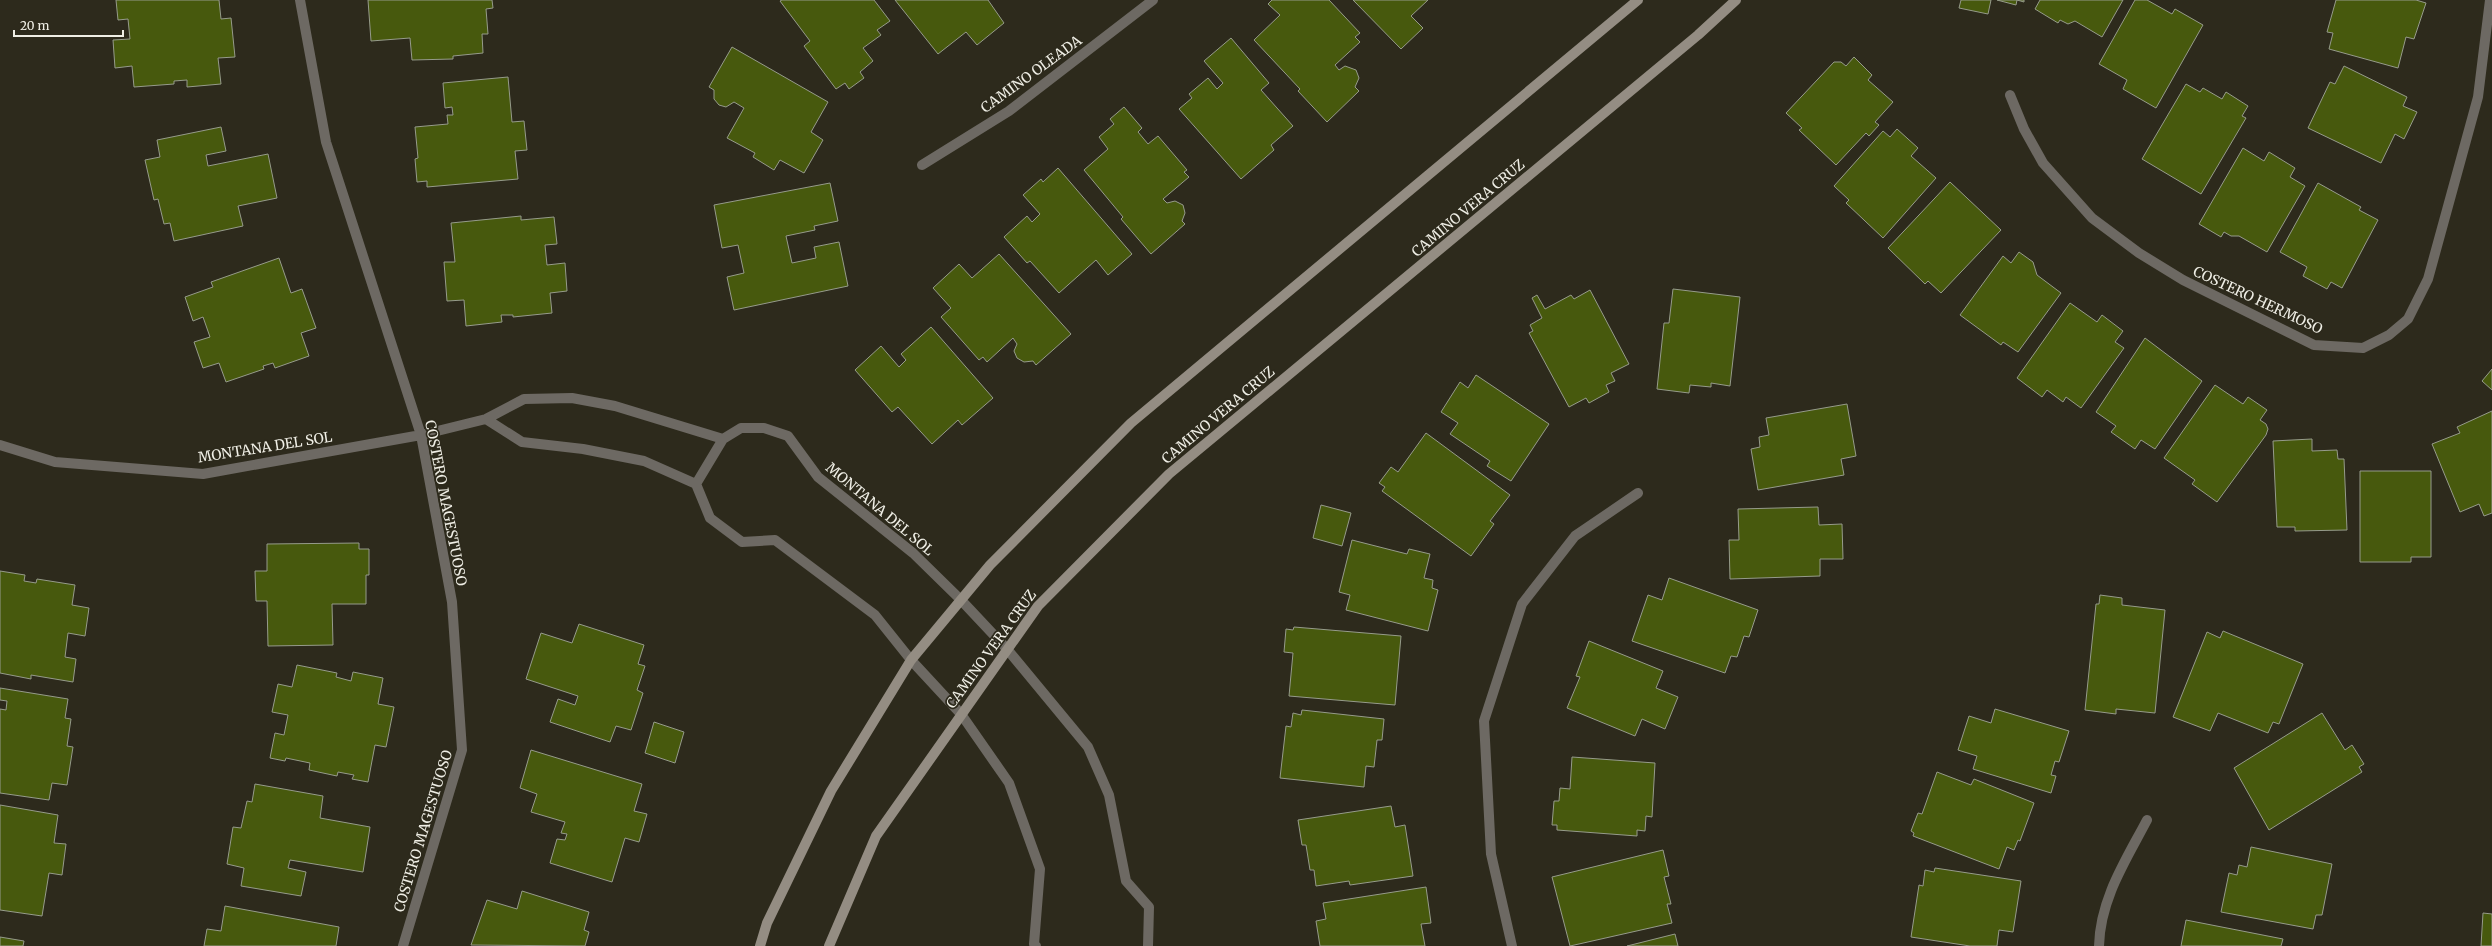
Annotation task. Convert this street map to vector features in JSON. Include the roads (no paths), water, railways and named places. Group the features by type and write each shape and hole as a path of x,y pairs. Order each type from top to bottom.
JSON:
{"main road":[{"path":"760,946 767,923 831,791 912,660 990,566 1131,424 1638,0"},
{"name":"CAMINO VERA CRUZ","path":"829,946 876,836 1038,606 1169,474 1692,40 1736,0"}],"street":[{"name":"COSTERO MAGESTUOSO","path":"300,0 326,142 421,434 452,602 462,750 403,946"},
{"name":"CAMINO OLEADA","path":"922,164 1009,111 1153,0"},
{"name":"COSTERO HERMOSO","path":"2010,95 2024,129 2043,162 2092,218 2139,254 2183,280 2314,345 2363,348 2389,336 2408,319 2428,280 2478,98 2490,0"},
{"name":"MONTANA DEL SOL","path":"0,445 55,462 202,474 421,434 486,419 524,399 572,398 615,406 723,439"},
{"path":"486,419 522,442 583,449 644,461 696,484 710,518 742,542 775,540 875,616 912,660 961,714 1009,783 1040,869 1034,944 1036,946"},
{"name":"MONTANA DEL SOL","path":"696,484 723,439 741,428 764,428 788,436 818,477 913,553 961,600 1007,649 1088,747 1109,795 1126,881 1149,907 1148,946"},
{"path":"1512,946 1491,854 1484,721 1522,604 1575,536 1638,493"},
{"path":"2100,946 2100,934 2110,890 2147,820"}]}
